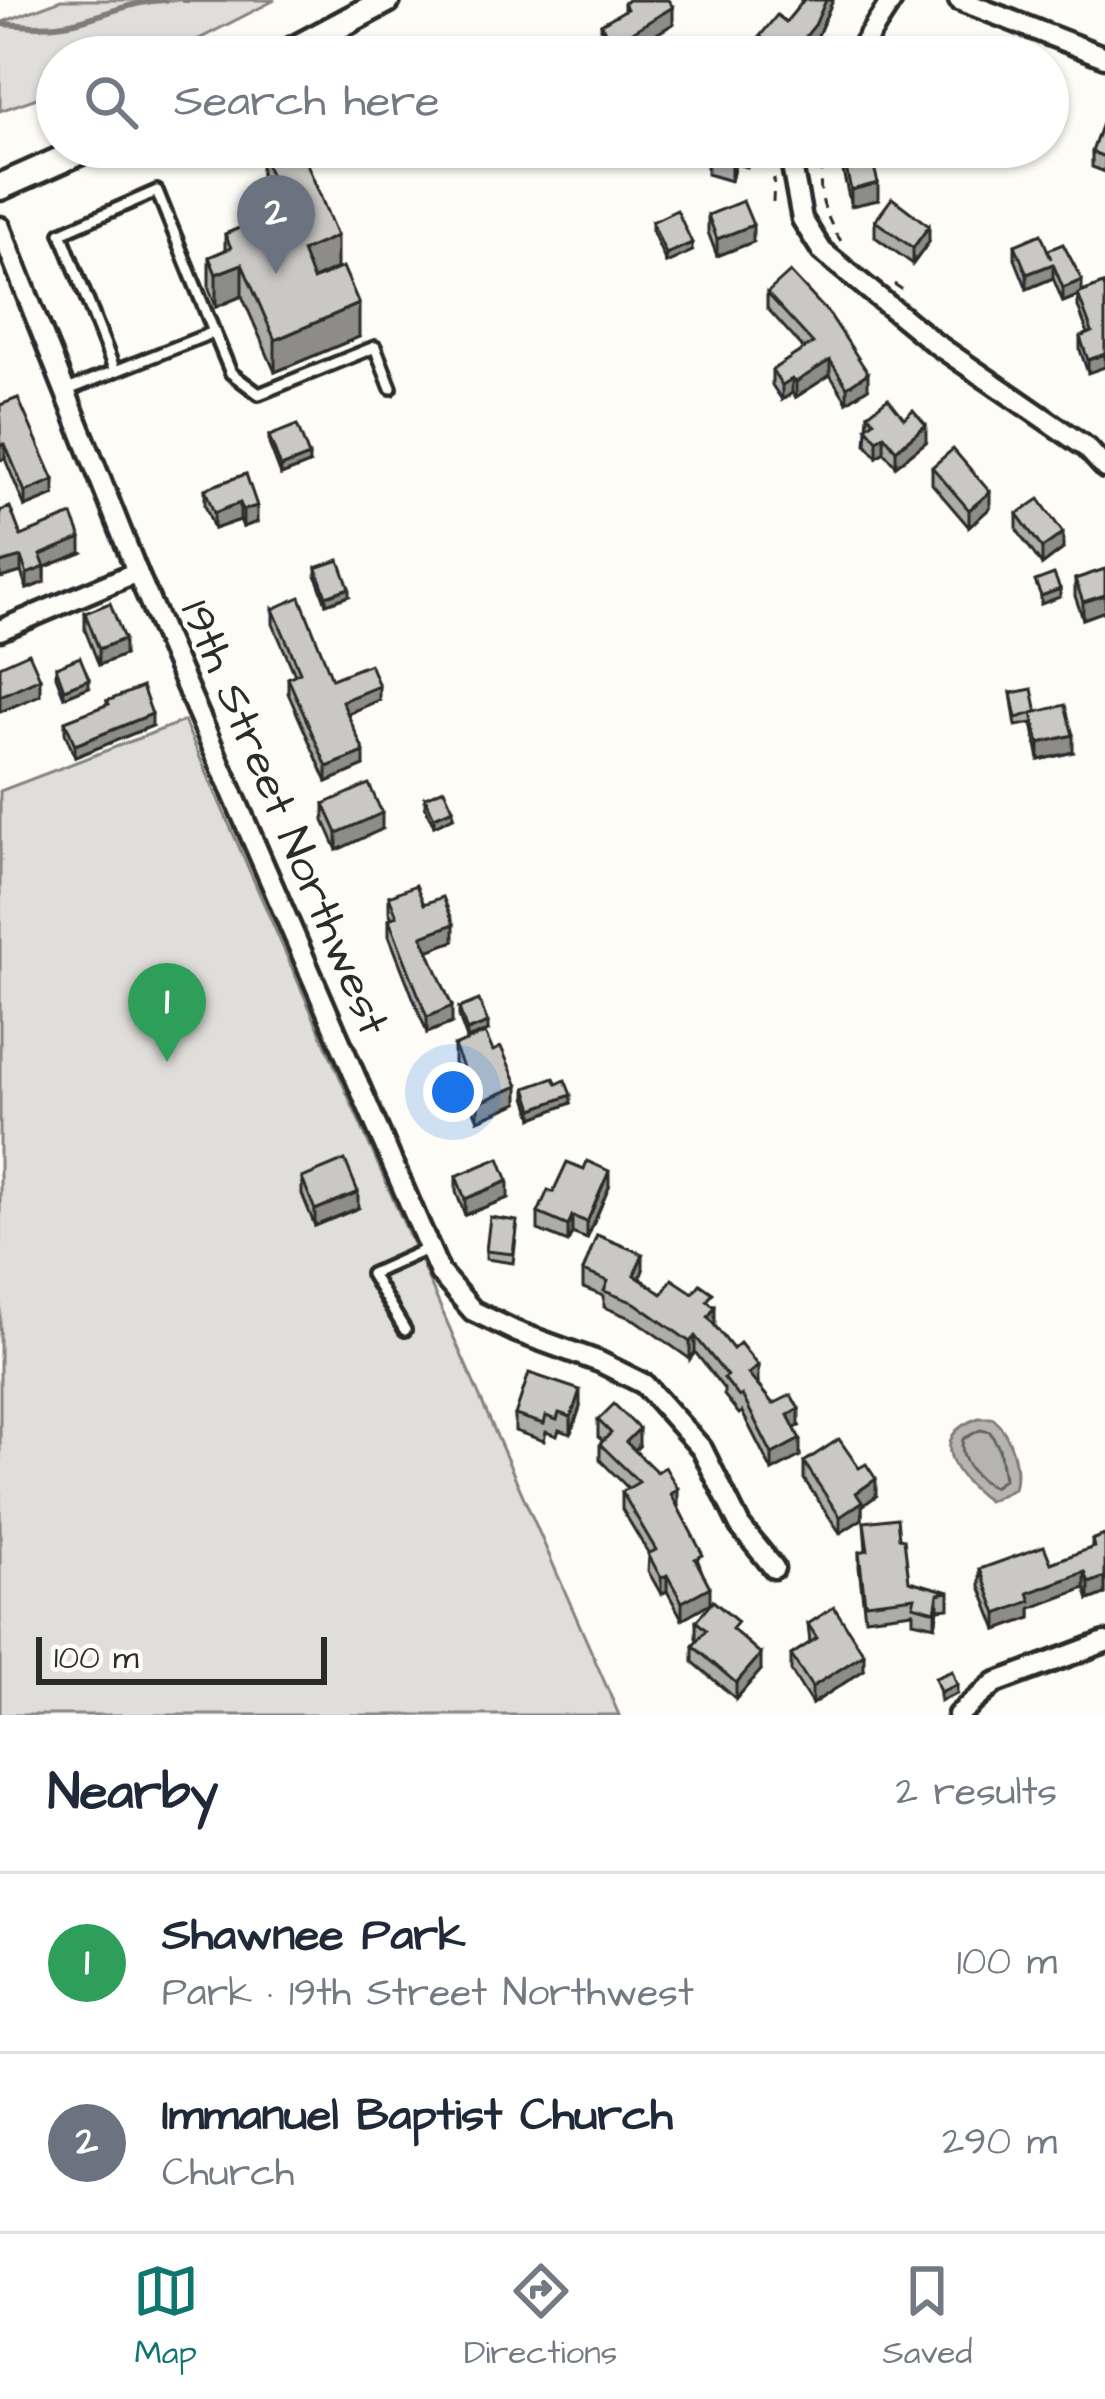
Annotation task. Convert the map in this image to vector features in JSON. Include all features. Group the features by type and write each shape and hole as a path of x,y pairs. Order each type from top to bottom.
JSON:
{"main road":[{"path":"320,36 388,0"},
{"path":"0,187 43,168"}],"street":[{"path":"869,36 892,0"},
{"path":"959,0 1050,36"},
{"path":"1069,44 1105,58"},
{"path":"794,168 802,219 822,251 933,342 1087,448 1105,468"},
{"name":"19th Street Northwest","path":"0,227 137,572 447,1283 473,1311 644,1384 702,1449 740,1526 774,1568"},
{"path":"0,630 137,572"},
{"path":"958,1715 995,1683 1105,1642"}],"lane":[{"path":"115,371 61,233 157,191 231,373 259,394 375,347 391,388"},
{"path":"65,391 214,332"},
{"path":"404,1330 371,1274 428,1248"}],"path":[{"path":"822,168 819,188 823,210 847,250"},
{"path":"880,275 909,294"}],"shaded area":[{"path":"61,0 275,0 205,36 36,36 36,98 0,111 0,23"},
{"path":"184,721 619,1715 0,1715 0,791"}],"water":[{"path":"979,1418 993,1418 999,1425 1015,1461 1014,1489 988,1501 966,1481 951,1458 953,1435"}],"building":[{"path":"668,0 673,7 625,36 608,36 601,24 627,9 624,3"},
{"path":"804,0 826,0 806,36 760,36 777,15 786,22"},
{"path":"1105,115 1105,157 1092,152"},
{"path":"267,168 309,168 337,236 302,251 313,280 343,267 359,304 275,340 242,264 216,274 209,257 231,248 225,234 285,209"},
{"path":"846,168 874,168 878,183 851,190"},
{"path":"892,198 929,226 913,248 875,221"},
{"path":"743,201 753,225 717,239 708,215"},
{"path":"677,210 692,243 666,254 652,222"},
{"path":"1041,234 1051,259 1048,250 1063,244 1082,280 1063,288 1053,264 1027,274 1015,245"},
{"path":"790,272 830,315 868,373 847,387 830,360 796,382 792,379 782,385 772,370 813,343 767,293"},
{"path":"1103,284 1105,354 1088,360 1080,337 1092,332 1078,294"},
{"path":"18,398 54,480 25,492 5,444 0,446 0,405"},
{"path":"888,398 904,418 913,410 926,425 896,450 884,435 877,440 866,427 874,421 868,414"},
{"path":"297,425 309,456 281,467 269,436"},
{"path":"953,449 990,492 969,510 932,467"},
{"path":"246,474 257,506 243,510 240,503 214,513 205,489"},
{"path":"1039,499 1063,533 1042,548 1017,514"},
{"path":"10,507 21,536 72,515 81,538 40,555 45,567 27,574 21,557 0,563 0,511"},
{"path":"339,560 349,588 326,596 316,568"},
{"path":"1105,569 1105,595 1083,602 1075,579"},
{"path":"1054,574 1060,589 1041,596 1035,581"},
{"path":"300,597 332,679 370,664 379,686 342,701 364,752 327,767 288,678 300,672 273,609"},
{"path":"110,603 124,639 99,649 85,613"},
{"path":"29,653 40,678 0,696 0,666"},
{"path":"80,657 89,679 64,689 56,667"},
{"path":"142,687 152,714 75,745 65,721"},
{"path":"1032,689 1037,712 1016,718 1011,693"},
{"path":"1065,705 1073,735 1039,743 1032,713"},
{"path":"369,784 382,813 337,833 324,804"},
{"path":"444,789 453,809 434,817 425,797"},
{"path":"416,885 424,904 443,897 454,924 422,936 452,1006 427,1017 389,919 397,916 389,896"},
{"path":"479,1000 488,1023 467,1031 459,1008"},
{"path":"485,1033 493,1051 501,1047 518,1086 478,1103 454,1046"},
{"path":"554,1078 557,1084 565,1080 571,1095 533,1109 526,1088"},
{"path":"499,1158 508,1181 465,1199 456,1176"},
{"path":"345,1160 358,1192 315,1210 302,1178"},
{"path":"587,1161 609,1171 587,1222 572,1216 568,1226 538,1213 567,1162 584,1169"},
{"path":"490,1217 517,1221 513,1254 486,1251"},
{"path":"597,1235 643,1254 634,1275 662,1294 672,1279 693,1293 700,1284 713,1293 707,1301 715,1307 708,1317 733,1349 740,1343 758,1366 748,1374 773,1404 791,1395 799,1409 788,1415 800,1439 772,1454 742,1395 695,1336 690,1342 635,1303 604,1291 608,1281 583,1271"},
{"path":"529,1373 580,1390 571,1417 546,1416 544,1424 515,1415"},
{"path":"614,1404 639,1429 626,1442 657,1472 665,1467 678,1489 671,1494 703,1555 695,1559 710,1587 682,1602 667,1575 661,1578 648,1554 656,1550 622,1492 639,1482 600,1444 611,1433 598,1420"},
{"path":"839,1439 859,1468 866,1464 876,1479 856,1493 862,1502 840,1517 804,1462"},
{"path":"897,1518 909,1581 949,1592 938,1594 935,1611 913,1605 915,1597 865,1603 859,1552 868,1550 864,1522"},
{"path":"1105,1535 1105,1577 1089,1583 1085,1572 1028,1593 1031,1601 997,1614 980,1569 1044,1546 1051,1563 1094,1547 1092,1540"},
{"path":"713,1601 738,1622 732,1629 761,1654 736,1683 693,1646 706,1630 696,1621"},
{"path":"834,1607 864,1654 812,1687 791,1655 817,1638 808,1624"},
{"path":"952,1671 957,1685 940,1692 935,1678"}],"waterway":[{"path":"0,24 59,25 165,0"},
{"path":"184,0 224,0"}],"place":[{"name":"Immanuel Baptist Church","path":"276,274"},
{"name":"Shawnee Park","path":"167,1062"}]}
